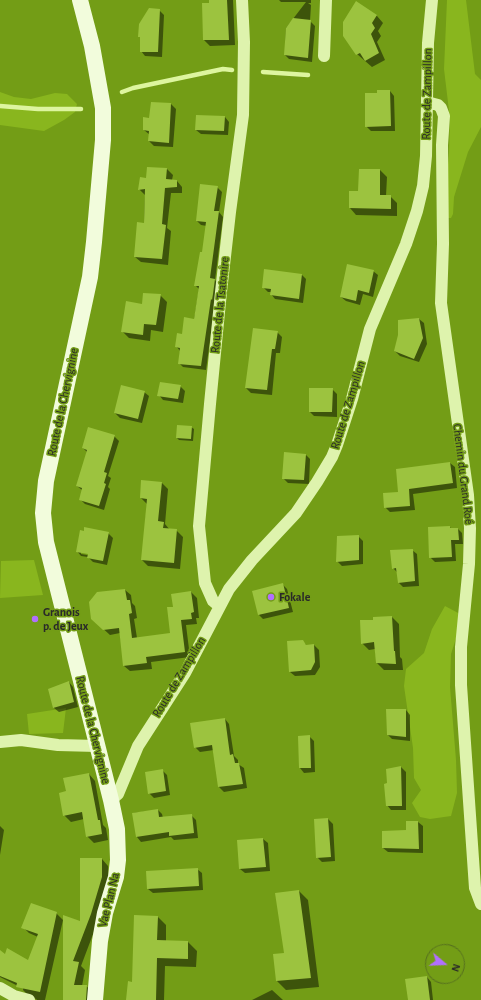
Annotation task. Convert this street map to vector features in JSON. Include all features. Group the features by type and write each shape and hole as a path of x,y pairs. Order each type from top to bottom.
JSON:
{"street":[{"name":"Route de la Chervignine","path":"80,0 92,46 102,98 103,140 90,276 46,481 43,513 46,542 111,800"},
{"name":"Route de la Tsatonire","path":"219,606 213,601 205,583 199,526 221,292 243,115 244,42 242,0"},
{"path":"324,56 326,0"},
{"name":"Route de Zampillon","path":"111,800 118,794 138,746 185,673 229,589 240,574 296,513 317,482 332,457 337,445 352,399 370,330 406,244 423,186 426,156 428,43 432,0"},
{"name":"Chemin du Grand Roé","path":"427,102 438,104 442,108 444,116 442,144 443,244 440,303 470,518 468,564 461,647 461,685 475,888 481,904"},
{"path":"0,742 21,740 97,746"},
{"name":"Vae Plan Na","path":"95,1000 100,941 105,913 116,877 118,860 117,829 111,800"},
{"path":"0,988 14,996 29,1000"}],"green space":[{"path":"447,0 466,0 475,74 481,80 481,127 468,152 454,197 453,214 451,218 448,218 446,186 450,119 444,69"},
{"path":"0,92 14,97 31,99 55,93 67,94 77,104 75,112 44,131 0,125"},
{"path":"34,560 43,595 0,598 1,561"},
{"path":"445,606 460,614 459,629 451,654 450,687 457,793 451,816 430,819 420,817 412,803 421,790 414,778 413,748 404,686 406,669 424,653 432,629"},
{"path":"66,708 63,733 29,734 27,714"}],"building":[{"path":"209,0 227,0 229,40 203,40 202,3 209,3"},
{"path":"356,1 377,15 372,23 375,28 371,34 379,53 365,61 360,53 356,55 343,36 343,22"},
{"path":"149,8 160,9 158,52 140,52 140,37 138,37 139,24"},
{"path":"293,18 311,20 308,58 284,55 286,28"},
{"path":"377,90 390,90 391,126 365,127 365,93 377,93"},
{"path":"151,102 171,103 169,143 148,141 149,131 143,130 143,117 149,118"},
{"path":"196,115 225,116 224,131 195,130"},
{"path":"147,167 167,168 166,179 177,180 177,187 165,188 162,224 166,225 162,259 134,257 137,222 144,223 145,189 138,190 140,177 146,178"},
{"path":"359,169 380,169 380,195 391,195 391,209 349,208 349,191 358,191"},
{"path":"200,184 218,186 214,211 219,211 210,278 215,279 201,366 178,364 180,348 175,347 177,333 182,334 184,317 194,319 199,286 194,286 200,252 202,252 206,222 196,221"},
{"path":"347,264 374,270 369,293 358,290 356,301 340,297"},
{"path":"264,269 302,274 299,299 270,295 271,289 262,288"},
{"path":"143,293 161,294 156,325 144,324 143,335 121,332 126,301 142,304"},
{"path":"419,318 423,338 414,359 394,351 398,335 398,320"},
{"path":"253,328 278,331 275,349 272,349 267,390 245,388"},
{"path":"160,382 181,385 178,399 157,396"},
{"path":"121,385 145,391 138,419 114,413"},
{"path":"309,388 333,388 332,412 309,412"},
{"path":"177,425 192,426 191,439 176,438"},
{"path":"88,427 115,435 104,472 107,473 104,483 106,484 99,506 79,500 82,488 76,486 87,450 82,448"},
{"path":"284,452 306,454 304,480 282,479"},
{"path":"450,462 453,483 409,489 410,506 384,508 383,493 398,492 396,469"},
{"path":"141,480 162,482 158,521 164,522 163,528 177,529 174,563 141,560 147,499 140,498"},
{"path":"450,526 450,528 458,528 459,540 451,540 452,557 429,558 428,527"},
{"path":"84,527 109,532 103,561 87,558 88,554 76,552 80,530 84,531"},
{"path":"359,535 359,560 336,562 337,536"},
{"path":"413,549 415,581 398,583 396,568 392,569 390,550"},
{"path":"283,583 289,608 258,615 252,591"},
{"path":"125,589 127,600 130,600 132,613 129,614 132,638 170,633 167,607 173,607 171,594 191,591 194,612 191,613 192,619 181,620 185,652 146,657 147,663 123,666 119,628 103,630 91,619 89,602 97,592"},
{"path":"392,616 396,664 376,663 374,642 361,644 360,620 373,620 373,617"},
{"path":"303,640 306,645 314,644 315,662 311,670 289,672 287,641"},
{"path":"69,681 74,702 53,708 48,689"},
{"path":"386,709 406,709 406,737 387,735"},
{"path":"225,718 230,755 233,754 235,763 239,763 243,784 218,787 212,745 194,748 190,723"},
{"path":"310,735 311,768 299,768 298,736"},
{"path":"401,766 402,806 386,806 384,784 387,783 386,769"},
{"path":"163,769 166,791 148,794 145,772"},
{"path":"89,773 102,834 86,837 82,812 63,816 59,793 66,791 63,778"},
{"path":"158,809 159,817 192,814 194,833 169,836 169,832 136,837 132,813"},
{"path":"328,818 331,857 316,858 314,819"},
{"path":"406,821 418,821 419,849 382,848 382,831 406,830"},
{"path":"263,838 266,867 239,869 237,840"},
{"path":"80,858 102,858 102,877 91,914 73,961 79,962 74,985 87,985 86,1000 63,1000 63,915 80,921"},
{"path":"198,868 199,886 147,889 146,871"},
{"path":"299,890 311,978 276,981 273,954 284,953 275,893"},
{"path":"31,903 57,912 40,992 16,987 17,983 0,976 0,950 5,954 7,948 28,960 38,934 21,928"},
{"path":"134,915 158,916 157,940 188,941 188,959 157,958 156,1000 126,1000 128,981 132,982"},
{"path":"425,976 425,984 428,984 430,1000 408,1000 405,979"}],"waterway":[{"path":"122,92 133,88 223,69 232,70"},
{"path":"263,72 308,75"},
{"path":"0,106 38,109 81,109"}],"place":[{"name":"Fokale","path":"271,597"},
{"name":"Granois p. de Jeux","path":"35,619"}]}
